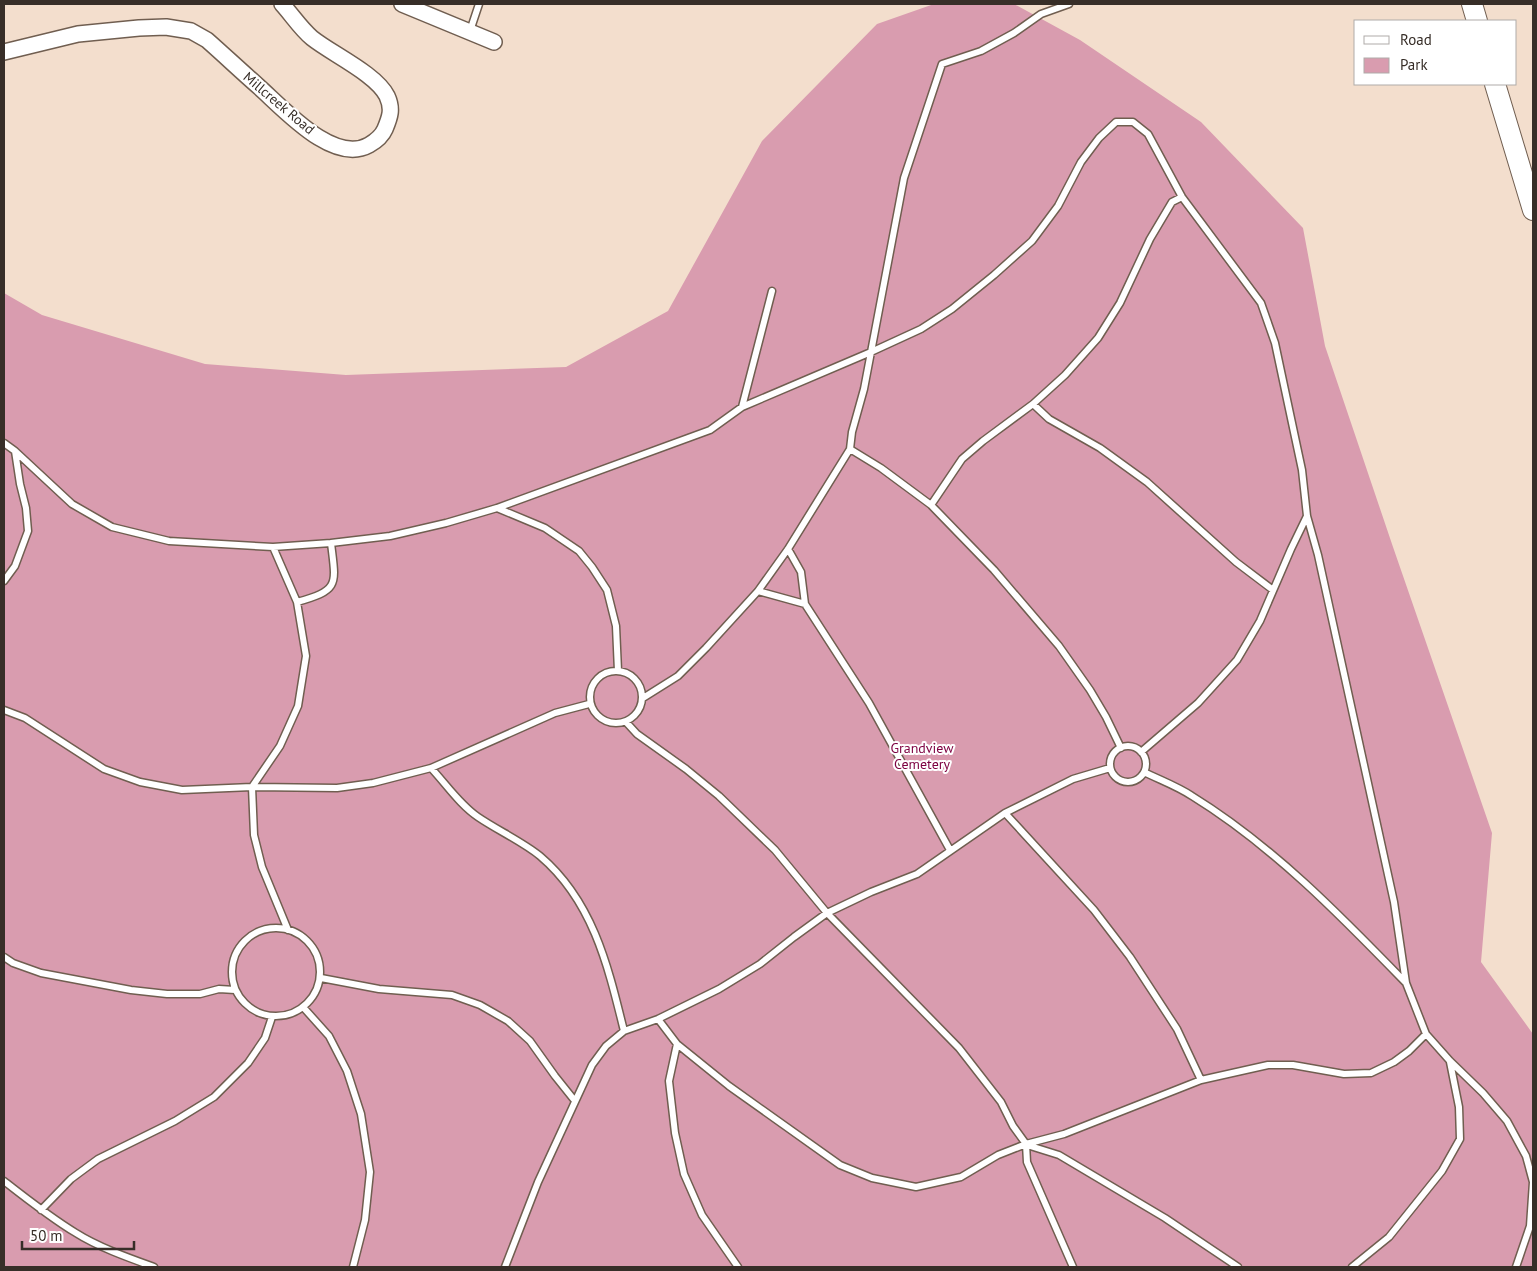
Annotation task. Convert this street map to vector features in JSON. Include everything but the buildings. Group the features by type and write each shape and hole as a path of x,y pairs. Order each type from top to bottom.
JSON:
{"main road":[{"path":"1472,4 1477,20"},
{"path":"1495,85 1533,210"}],"street":[{"name":"Millcreek Road","path":"4,52 78,34 166,27 191,32 207,40 305,128 339,147 350,150 363,148 384,133 392,110 387,96 380,86 367,76 311,38 282,4"},
{"path":"402,4 494,42"}],"lane":[{"path":"469,33 479,4"},
{"path":"642,698 678,676 758,591 788,548 850,449 871,352 904,178 942,64 981,51 1014,33 1041,14 1069,4"},
{"path":"4,443 16,451 72,504 112,527 169,541 273,547 390,536 446,523 497,508 710,430 742,407 921,329 952,309 1032,241 1058,206 1081,162 1099,138 1116,122 1133,122 1148,134 1182,196 1261,303 1276,343 1302,470 1306,516 1318,555 1394,902 1406,983 1426,1034 1450,1062 1483,1093 1507,1121 1526,1156 1533,1182 1530,1226 1516,1267"},
{"path":"931,505 962,459 1033,404 1065,375 1098,338 1120,303 1150,239 1172,202 1182,196"},
{"path":"742,407 772,291"},
{"path":"1033,404 1050,419 1100,448 1148,482 1236,562 1273,590"},
{"path":"850,449 881,468 931,505 994,570 1059,646 1090,690 1121,748"},
{"path":"4,581 15,566 28,531 16,451"},
{"path":"497,508 545,528 579,551 592,567 606,590 616,626 618,671"},
{"path":"1141,752 1198,703 1238,660 1260,621 1306,516"},
{"path":"297,602 325,592 332,584 334,573 331,543"},
{"path":"273,547 297,602 306,656 298,706 280,746 252,787 254,835 262,867 288,930"},
{"path":"788,548 801,572 805,604 869,703 950,850"},
{"path":"758,591 805,604"},
{"path":"618,671 631,675 640,685 642,698 638,712 626,722 615,724 604,721 594,714 590,704 590,691 595,680 606,672 618,671"},
{"path":"4,710 25,718 104,769 140,782 182,790 252,787 337,788 373,783 432,768 555,713 590,704"},
{"path":"626,722 637,734 686,769 719,796 775,850 827,914 959,1048 1001,1102 1013,1126 1026,1144 1027,1162 1074,1267"},
{"path":"1128,746 1141,752 1146,762 1144,772 1136,780 1126,782 1116,778 1110,768 1110,760 1114,752 1128,746"},
{"path":"432,768 476,816 539,855 564,880 582,906 599,942 624,1031"},
{"path":"504,1267 538,1182 592,1064 606,1046 624,1031 658,1019 719,989 760,964 827,914 871,892 917,874 1005,813 1073,779 1110,768"},
{"path":"1144,772 1190,795 1237,826 1310,887 1406,983"},
{"path":"1005,813 1094,910 1130,957 1177,1029 1202,1080"},
{"path":"278,928 288,930 306,939 315,951 320,965 321,978 314,995 303,1007 287,1016 272,1017 254,1011 243,1002 235,990 232,975 233,960 240,947 250,936 264,930 278,928"},
{"path":"4,957 13,963 41,973 130,990 167,994 200,994 219,989 235,990"},
{"path":"321,978 379,989 452,995 480,1005 508,1021 530,1041 554,1076 575,1101"},
{"path":"303,1007 329,1036 347,1071 361,1114 370,1172 364,1220 353,1267"},
{"path":"41,1210 71,1178 98,1159 175,1121 214,1097 248,1063 265,1038 272,1017"},
{"path":"658,1019 677,1044 729,1086 840,1165 872,1178 916,1187 961,1177 998,1155 1026,1144 1064,1134 1202,1080 1245,1069 1268,1065 1293,1066 1344,1074 1372,1073 1409,1052 1426,1034"},
{"path":"677,1044 669,1082 675,1133 684,1174 702,1215 738,1267"},
{"path":"1352,1267 1389,1238 1442,1171 1460,1139 1459,1107 1450,1062"},
{"path":"1026,1144 1059,1155 1165,1218 1238,1267"},
{"path":"4,1182 77,1234 129,1258 154,1267"}],"green space":[{"name":"Grandview Cemetery","path":"934,4 1014,4 1080,40 1201,122 1303,228 1325,346 1492,833 1481,962 1533,1034 1533,1267 4,1267 4,293 42,315 205,364 346,375 566,367 668,311 762,141 877,24"}]}
